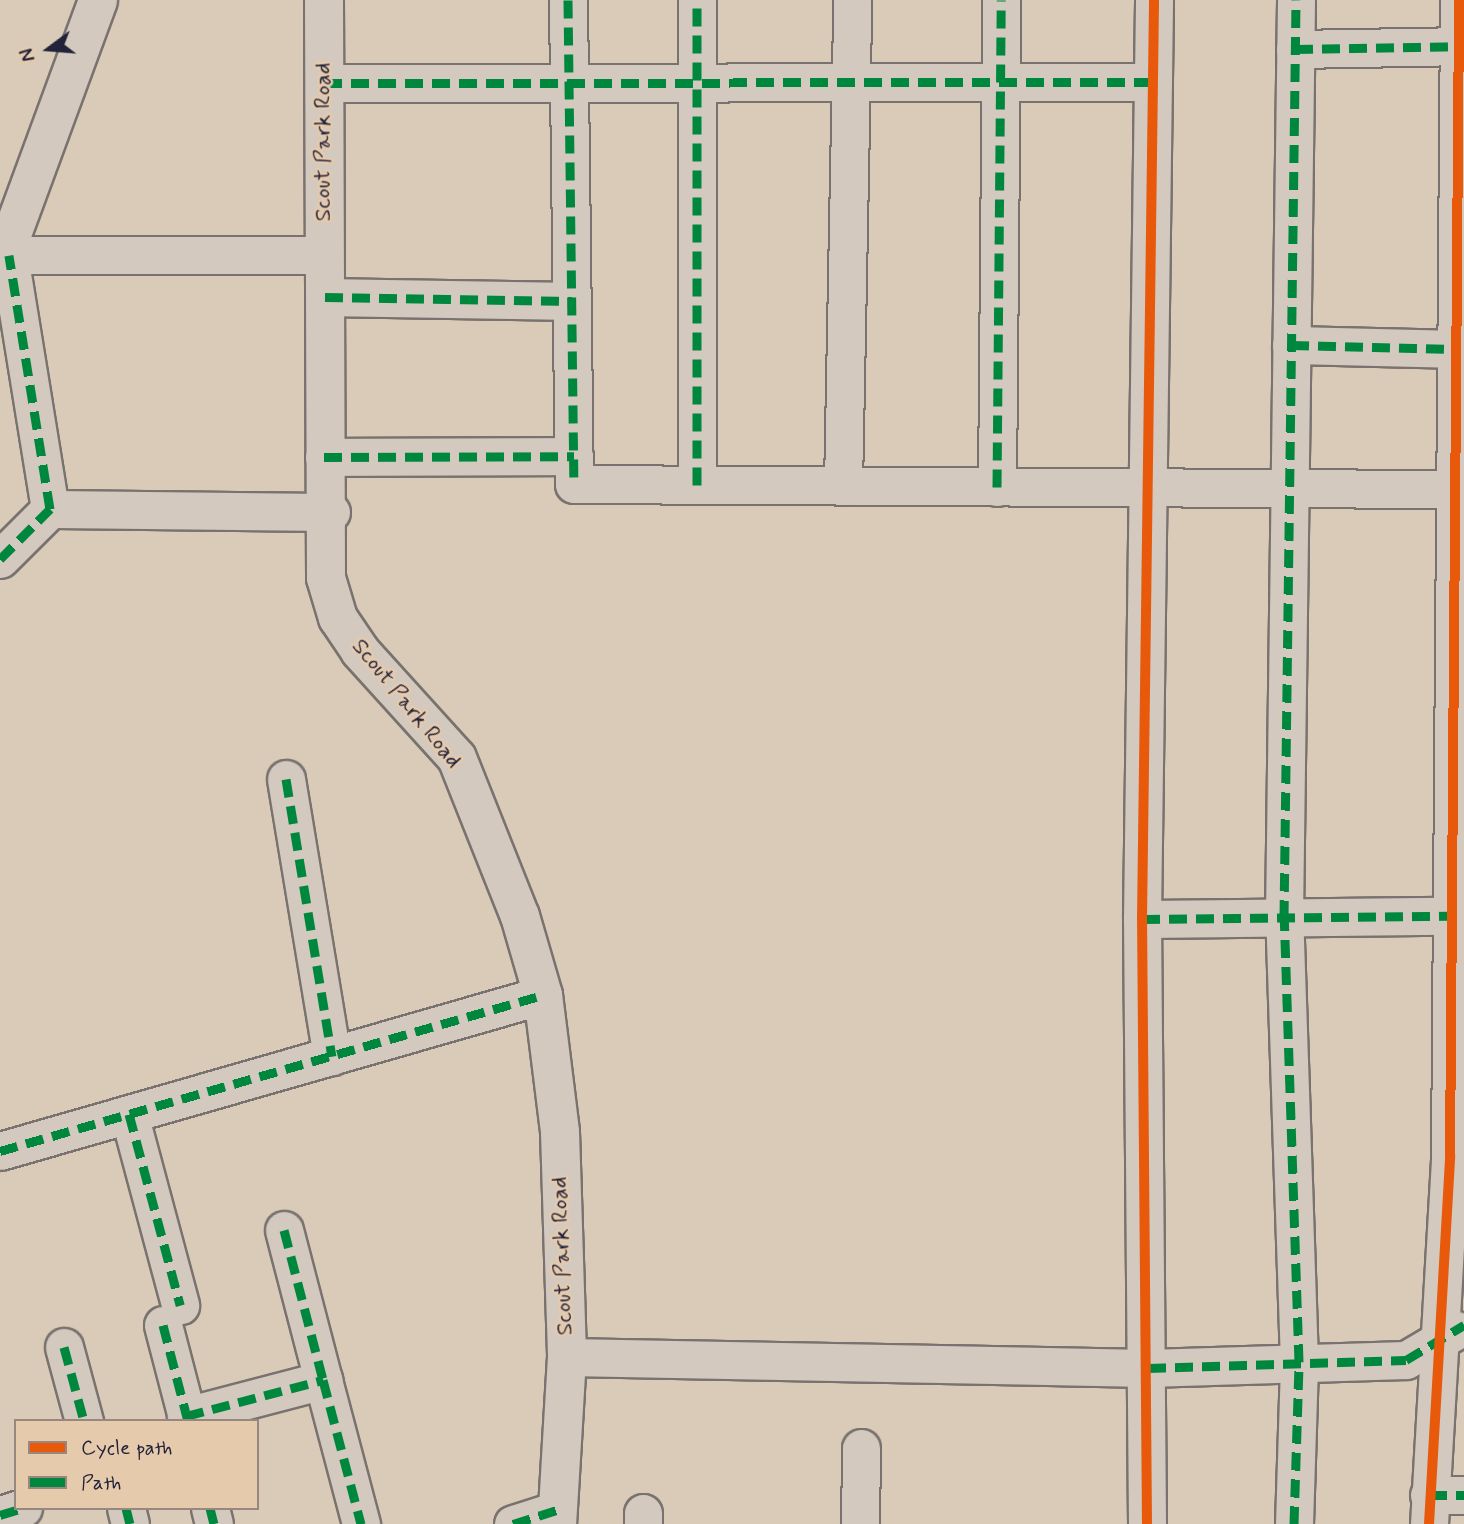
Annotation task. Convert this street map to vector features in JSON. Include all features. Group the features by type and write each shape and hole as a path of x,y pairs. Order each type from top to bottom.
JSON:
{"main road":[{"path":"4,261 98,0"},
{"name":"Scout Park Road","path":"324,0 324,457 331,512 327,578 338,618 457,758 520,916 542,996 560,1132 566,1357 557,1517"}],"street":[{"path":"568,0 574,484 1454,489"},
{"path":"697,0 697,485"},
{"path":"843,486 852,0"},
{"path":"997,487 1001,0"},
{"path":"1147,1524 1148,1368 1142,919 1154,0"},
{"path":"1294,1524 1299,1362 1283,918 1296,0"},
{"path":"1441,1505 1452,1334 1457,1156 1457,989 1450,916 1457,810 1454,489 1459,453 1455,349 1460,278 1459,0"},
{"path":"1295,49 1459,46"},
{"path":"324,83 1153,82"},
{"path":"50,509 4,261 324,254"},
{"path":"326,297 572,301"},
{"path":"1291,345 1455,349"},
{"path":"324,457 574,456"},
{"path":"0,559 50,509 331,512"},
{"path":"286,779 332,1056"},
{"path":"1142,919 1450,916"},
{"path":"0,1151 542,996"},
{"path":"129,1114 172,1315 187,1418 323,1380"},
{"path":"284,1230 361,1524"},
{"path":"566,1357 1148,1368 1406,1360 1452,1334"},
{"path":"64,1347 82,1419"},
{"path":"860,1524 861,1448"},
{"path":"513,1524 557,1517"}],"marked path":[{"path":"568,0 574,484"},
{"path":"697,0 697,485"},
{"path":"997,487 1001,0"},
{"path":"1294,1524 1299,1362 1284,918 1296,0"},
{"path":"1295,49 1459,46"},
{"path":"324,83 1153,82"},
{"path":"0,559 50,509 9,255"},
{"path":"325,297 572,301"},
{"path":"1291,345 1455,349"},
{"path":"324,457 574,456"},
{"path":"286,779 332,1056"},
{"path":"1142,919 1450,916"},
{"path":"0,1151 543,995"},
{"path":"129,1114 180,1305"},
{"path":"284,1230 323,1380"},
{"path":"163,1325 187,1419"},
{"path":"1148,1368 1406,1360 1464,1325"},
{"path":"64,1347 83,1419"},
{"path":"186,1416 323,1380 361,1524"},
{"path":"1429,1495 1464,1495"},
{"path":"0,1515 16,1510"},
{"path":"126,1510 130,1524"},
{"path":"210,1510 214,1524"},
{"path":"513,1524 557,1510"}],"cycle path":[{"path":"1147,1524 1142,919 1154,0"},
{"path":"1429,1524 1450,1156 1459,0"}]}
